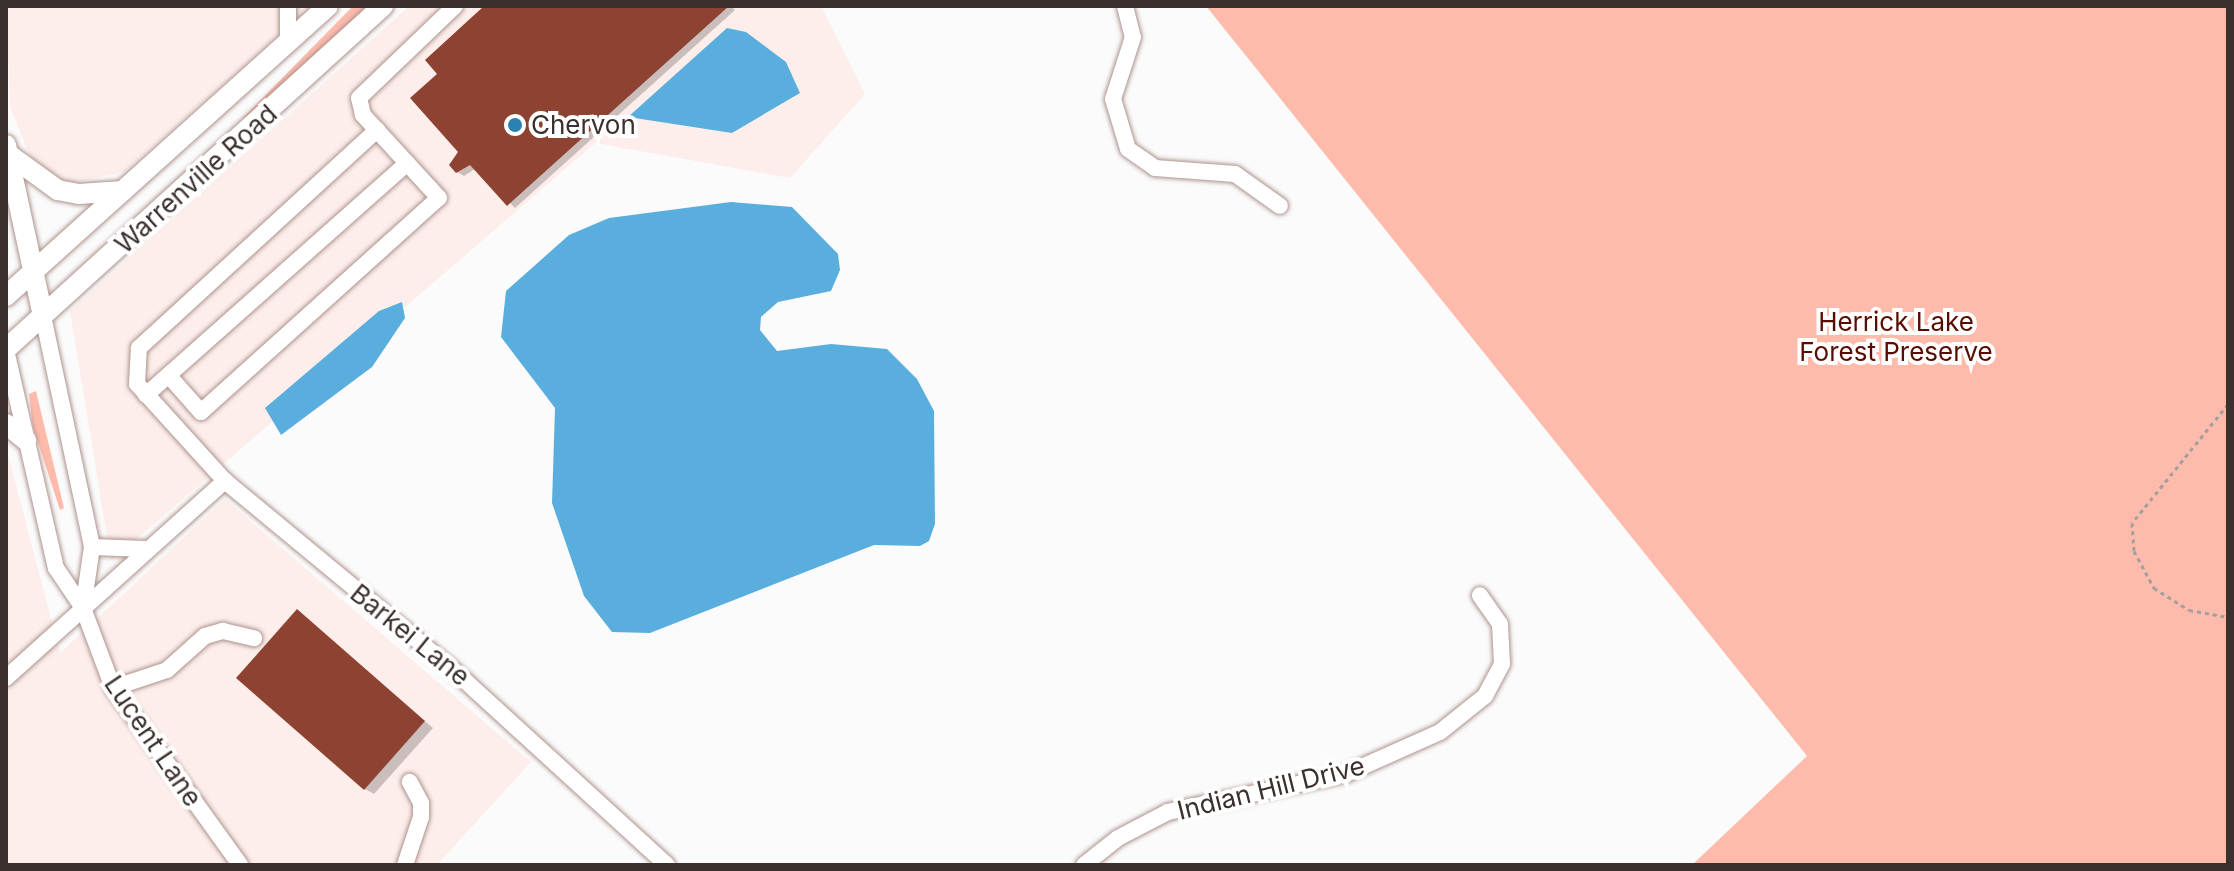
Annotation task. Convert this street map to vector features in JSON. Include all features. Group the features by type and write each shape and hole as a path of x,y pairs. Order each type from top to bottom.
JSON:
{"main road":[{"name":"Warrenville Road","path":"6,296 328,6"},
{"name":"Warrenville Road","path":"6,349 383,6"},
{"path":"7,149 43,316"},
{"path":"7,149 58,190 79,194 123,191"},
{"path":"6,424 26,440"}],"street":[{"path":"288,6 288,43"},
{"path":"169,376 201,412 439,198 363,115 359,98 455,6"},
{"path":"1125,6 1133,37 1113,99 1128,149 1155,168 1235,174 1280,206"},
{"path":"377,130 139,348 137,384 146,395 407,163"},
{"name":"Lucent Lane","path":"43,316 92,547 83,608"},
{"name":"Lucent Lane","path":"6,349 56,568 83,608 113,688 240,865"},
{"name":"Barkei Lane","path":"146,395 225,481 450,667 667,865"},
{"path":"6,678 225,481"},
{"path":"92,547 146,549"},
{"name":"Indian Hill Drive","path":"1084,865 1118,838 1168,812 1346,774 1440,732 1485,696 1502,664 1500,624 1480,595"},
{"path":"113,688 167,670 205,636 223,631 254,638"},
{"path":"405,865 421,817 421,803 410,782"}],"path":[{"path":"2228,404 2132,523 2134,551 2154,588 2189,610 2228,617"}],"shaded area":[{"path":"6,6 312,6 124,172 66,184 31,159 10,107"},
{"path":"409,6 821,6 865,94 790,178 595,143 111,561 70,311"},
{"path":"6,447 60,653 225,499 531,762 437,865 6,865"}],"green space":[{"path":"353,6 370,6 247,121 244,117"},
{"name":"Herrick Lake Forest Preserve","path":"1206,6 2228,6 2228,865 1692,865 1807,756"},
{"path":"36,391 64,508 60,510 33,427 29,394"}],"water":[{"path":"727,28 746,32 786,62 800,93 732,133 628,117"},
{"path":"731,202 792,207 838,254 840,270 831,291 778,302 761,317 760,330 777,351 831,344 887,349 917,379 934,411 935,524 929,541 920,546 874,545 650,633 612,632 584,596 552,503 555,408 501,337 506,291 569,235 609,218"},
{"path":"402,302 405,318 372,367 281,435 265,408 379,311"}],"building":[{"name":"Chervon","path":"484,6 729,6 507,206 470,165 456,173 449,165 458,152 410,98 437,74 425,60"},
{"path":"297,609 425,721 364,790 236,678"}],"place":[{"name":"Chervon","path":"515,125"}]}
